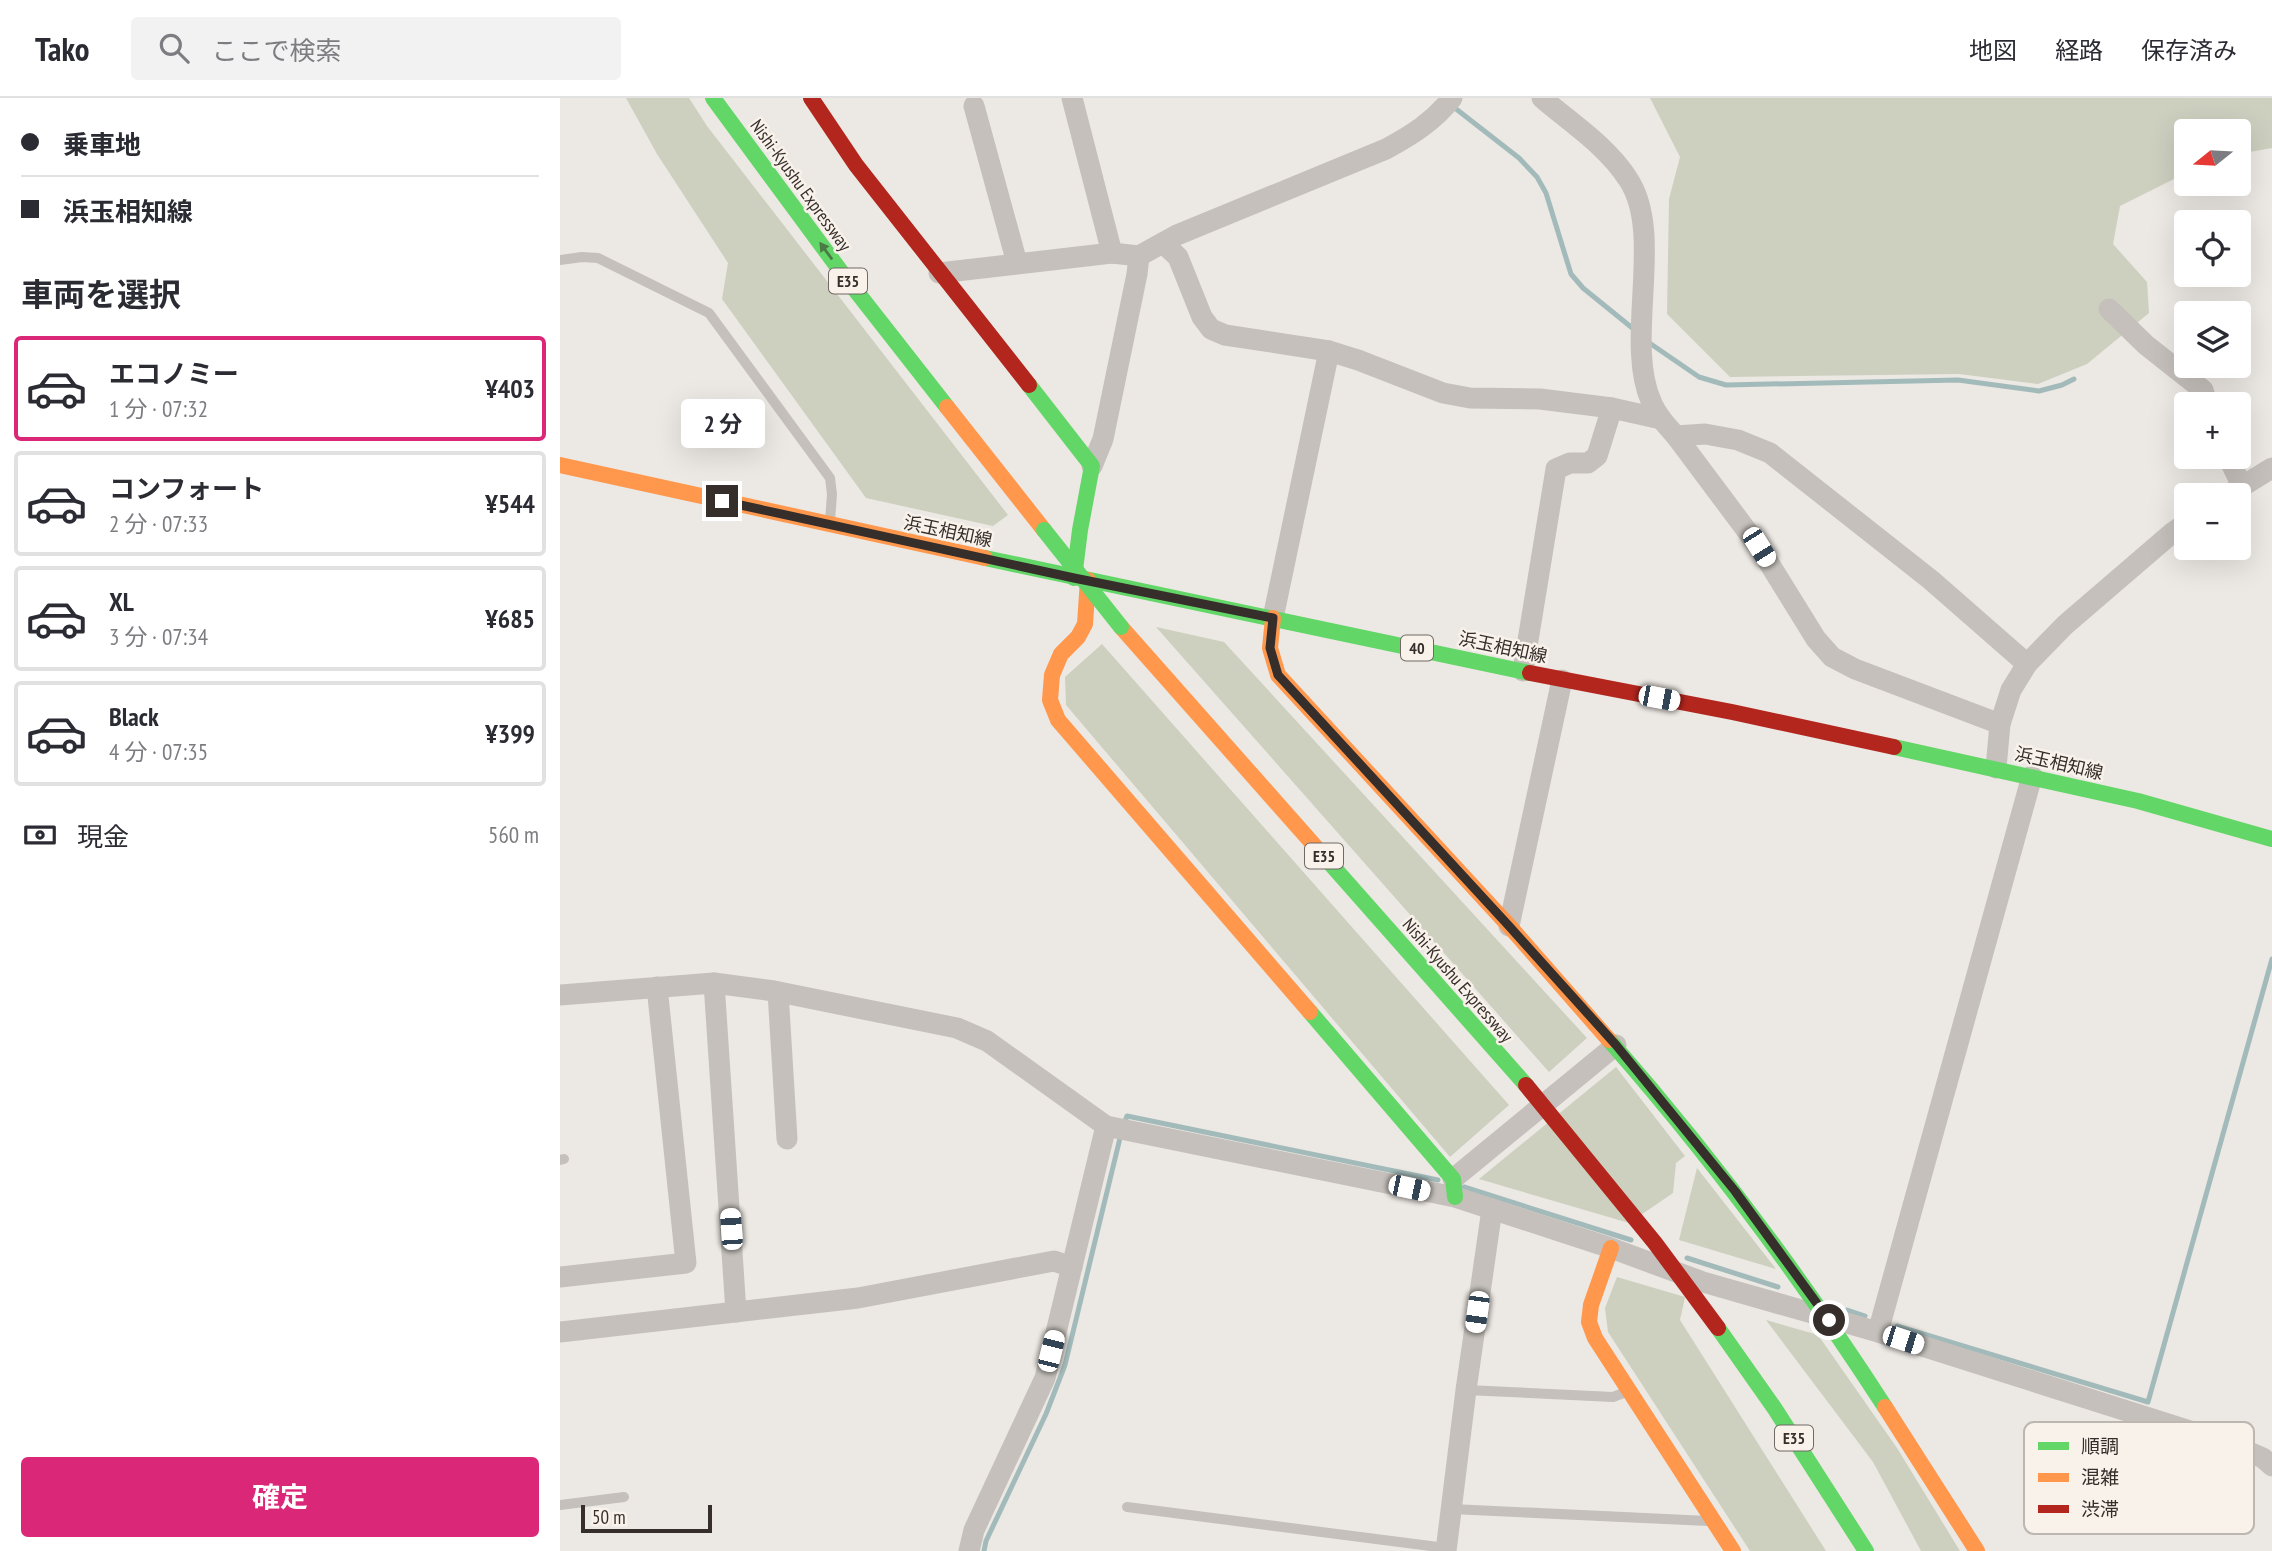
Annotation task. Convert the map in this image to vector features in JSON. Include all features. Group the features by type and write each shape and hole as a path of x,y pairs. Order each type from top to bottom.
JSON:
{"main road":[{"name":"Nishi-Kyushu Expressway","path":"713,98 842,273 1121,627 1526,1085 1655,1243 1775,1409 1866,1551"},
{"path":"811,98 856,165 1092,466 1080,530 1081,579 1086,624 1078,637 1061,654 1052,675 1050,701 1058,720 1454,1188"},
{"name":"Nishi-Kyushu Expressway","path":"839,242 988,460"},
{"name":"浜玉相知線","path":"560,465 1081,579 1996,768 2138,801 2272,839"},
{"path":"1273,618 1270,648 1278,675 1616,1045 1735,1191 1829,1320 1977,1551"},
{"path":"1611,1248 1591,1305 1590,1322 1595,1338 1733,1551"}],"street":[{"path":"1072,98 1112,253"},
{"path":"1542,98 1609,155 1629,180 1639,201 1643,228 1644,377 1650,401 1759,547 1816,639 1832,657 1855,668 2000,724"},
{"path":"939,273 1112,253 1139,256 1177,235 1386,149 1414,134 1447,105"},
{"path":"974,106 1017,263"},
{"path":"1164,244 1178,257 1202,317 1211,329 1225,335 1329,352 1358,360 1443,393 1470,398 1540,399 1612,408 1661,419"},
{"path":"1092,466 1103,439 1139,256"},
{"path":"2109,309 2146,345 2204,392"},
{"path":"1273,618 1329,352"},
{"path":"1523,671 1556,469 1570,463 1588,463 1597,456 1612,408"},
{"path":"1676,436 1704,434 1738,440 1770,453 1930,580 2027,664"},
{"path":"2248,483 2272,468"},
{"path":"1996,768 2000,724 2011,690 2027,664 2065,625 2174,532"},
{"path":"1509,926 1562,680"},
{"path":"1878,1332 2032,776"},
{"path":"560,995 714,983 778,992 957,1028 987,1041 1116,1128 1454,1188 1492,1209 1703,1282 1878,1332 2162,1422"},
{"path":"714,983 736,1311"},
{"path":"560,1277 686,1263 657,988"},
{"path":"778,992 788,1139"},
{"path":"1454,1188 1616,1045"},
{"path":"970,1551 974,1530 1045,1378 1072,1267 1116,1128"},
{"path":"1446,1549 1492,1209"},
{"path":"560,1332 858,1298 1054,1261 1072,1267"}],"lane":[{"path":"560,260 598,258 709,313 830,478 832,494 829,525"},
{"path":"1466,1390 1613,1397 1629,1391"},
{"path":"560,1505 624,1497"},
{"path":"1127,1507 1446,1549"},
{"path":"1452,1508 1700,1522 1713,1520"}],"green space":[{"path":"626,98 689,98 707,126 1008,515 993,526 866,498 722,299 728,263 657,154"},
{"path":"1650,98 2272,98 2272,148 2251,152 2251,119 2174,119 2174,179 2120,206 2113,244 2147,282 2149,313 2087,364 2038,384 1959,374 1730,377 1667,314 1669,199 1680,157"},
{"path":"1156,627 1224,642 1587,1038 1549,1072"},
{"path":"1102,644 1509,1105 1450,1157 1066,705 1065,677"},
{"path":"1616,1067 1685,1156 1676,1163 1673,1193 1629,1223 1479,1179"},
{"path":"1697,1168 1776,1269 1679,1240"},
{"path":"1617,1277 1685,1297 1680,1320 1826,1551 1750,1551 1608,1332 1605,1308"},
{"path":"1766,1320 1818,1335 1897,1448 1960,1551 1921,1551 1873,1462"}],"waterway":[{"path":"1451,105 1519,158 1537,177 1546,193 1571,274 1583,288 1636,331"},
{"path":"1648,342 1699,377 1726,385 1958,380 2039,391 2074,379"},
{"path":"1897,1326 2148,1402 2272,959"},
{"path":"1124,1124 1127,1116 1438,1180"},
{"path":"984,1551 986,1541 1046,1414 1065,1365 1121,1134"},
{"path":"1464,1187 1631,1240"},
{"path":"1687,1258 1778,1287"},
{"path":"1847,1310 1865,1316"}],"traffic: fast":[{"path":"713,98 842,273 947,407"},
{"path":"1029,385 1092,466 1074,578"},
{"path":"1044,530 1121,627"},
{"path":"985,558 1530,673"},
{"path":"1894,747 2138,801 2272,839"},
{"path":"1321,853 1526,1085"},
{"path":"1310,1012 1453,1179 1455,1197"},
{"path":"1609,1040 1754,1218 1885,1407"},
{"path":"1718,1328 1775,1409 1866,1551"}],"traffic: slow":[{"path":"947,407 1044,530"},
{"path":"560,465 985,558"},
{"path":"1088,580 1085,624 1078,637 1061,654 1052,675 1050,700 1058,720 1310,1012"},
{"path":"1273,618 1270,648 1278,675 1511,928 1609,1040"},
{"path":"1121,627 1321,853"},
{"path":"1611,1248 1591,1305 1589,1322 1595,1338 1733,1551"},
{"path":"1885,1407 1977,1551"}],"traffic: jam":[{"path":"811,98 856,165 1029,385"},
{"path":"1530,673 1894,747"},
{"path":"1526,1085 1655,1243 1718,1328"}],"route":[{"path":"722,501 1074,578 1273,618 1270,648 1278,675 1616,1045 1735,1191 1829,1320"}]}
